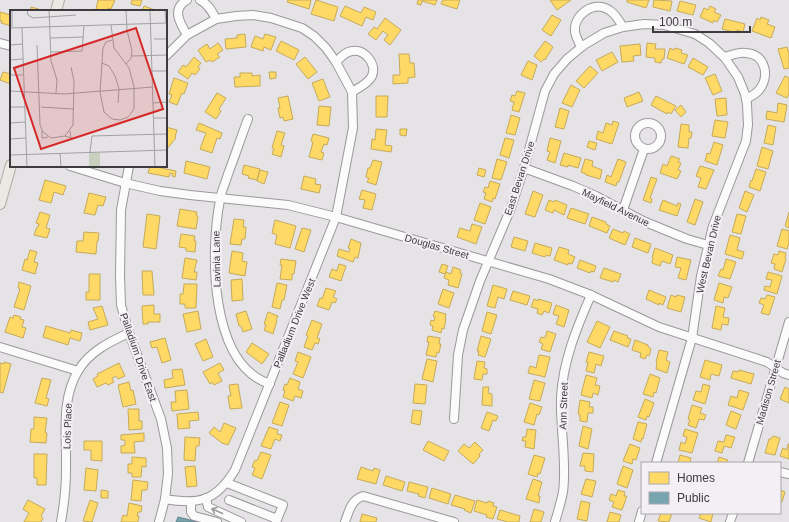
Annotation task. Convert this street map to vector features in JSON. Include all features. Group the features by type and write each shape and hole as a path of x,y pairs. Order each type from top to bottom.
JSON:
{"main road":[{"path":"56,10 59,0"},
{"path":"0,204 10,167"}],"street":[{"path":"187,0 182,3 179,9 178,18 187,34"},
{"path":"167,55 187,34 216,19 212,11 204,2 200,0"},
{"path":"581,47 575,32 576,22 581,14 591,8 597,7 608,9 616,16 623,27"},
{"name":"Palladium Drive West","path":"165,500 191,502 206,498 218,492 227,483 235,470 336,217 353,128 352,92 336,62 326,48 314,36 302,28 288,22 271,18 253,15 216,19"},
{"name":"East Bevan Drive","path":"454,419 458,355 463,330 488,261 508,215 524,168 545,91 554,74 567,59 581,47 604,33 623,27 644,24 664,25 679,28"},
{"name":"West Bevan Drive","path":"656,462 692,338 701,276 713,226 721,202 746,141 748,125 746,99 738,76 725,58 710,43 695,34 679,28"},
{"path":"0,43 10,46"},
{"path":"336,62 344,54 352,51 361,52 369,58 373,65 372,76 366,84 352,92"},
{"path":"725,58 734,54 746,52 762,61 766,68 763,85 758,92 746,99"},
{"name":"Lavinia Lane","path":"248,119 220,199 215,233 214,258 219,310 233,351 250,373 262,381 270,384"},
{"path":"623,210 644,149"},
{"name":"Douglas Street","path":"73,167 125,183 160,191 220,199 288,205 336,217 549,279 591,294 659,327 767,362 783,373 789,374"},
{"name":"Palladium Drive East","path":"130,167 125,183 121,210 121,305 129,334 161,419 168,454 168,474 165,500 159,522"},
{"name":"Mayfield Avenue","path":"524,168 573,186 643,221 687,239 708,245"},
{"name":"Ann Street","path":"556,522 563,492 564,472 561,396 565,370 572,343 591,294"},
{"name":"Madison Street","path":"749,462 789,322"},
{"name":"Lois Place","path":"61,522 65,502 66,411 68,398 78,371 90,356 107,343 129,334"},
{"path":"0,347 78,371"},
{"path":"227,483 283,505 277,521 229,500"},
{"path":"345,522 352,503 357,498 363,496 454,522"},
{"path":"206,498 208,508 238,521"},
{"path":"191,502 191,512 194,516 217,522"},
{"path":"226,522 238,521"}],"building: Homes":[{"path":"98,0 115,0 111,9 96,9"},
{"path":"132,0 142,0 140,6 131,4"},
{"path":"288,0 311,0 309,9 287,2"},
{"path":"316,0 338,7 334,21 311,14"},
{"path":"418,0 437,0 435,5 422,1 421,5 417,4"},
{"path":"443,0 460,0 457,9 441,4"},
{"path":"550,0 571,0 557,10"},
{"path":"627,0 649,0 646,8 627,2"},
{"path":"654,0 672,1 670,11 653,7"},
{"path":"680,1 696,5 693,15 677,11"},
{"path":"144,6 155,10 142,10"},
{"path":"345,6 361,13 364,7 376,12 373,20 366,17 362,26 340,16"},
{"path":"710,6 716,9 714,12 721,15 717,22 714,20 713,23 700,17 704,8 708,10"},
{"path":"31,7 39,9 39,10 30,10"},
{"path":"0,12 10,15 10,26 1,23 2,21 0,21"},
{"path":"552,15 561,20 551,36 542,30"},
{"path":"761,17 769,20 767,24 775,27 771,38 752,31 757,18 760,20"},
{"path":"385,18 401,30 390,45 384,40 388,35 383,31 376,40 368,34 374,27 377,29"},
{"path":"725,19 745,24 743,32 737,30 737,33 722,29"},
{"path":"245,34 246,47 226,49 225,39 237,38 237,35"},
{"path":"265,34 276,37 271,50 264,47 263,51 251,47 255,36 263,39"},
{"path":"281,41 299,50 294,60 276,51"},
{"path":"545,41 553,47 545,60 544,59 541,62 534,56"},
{"path":"218,43 223,50 217,54 220,57 212,62 210,60 206,62 198,50 207,44 210,49"},
{"path":"647,43 656,44 655,49 665,49 664,59 662,59 661,63 655,62 655,58 646,57"},
{"path":"640,44 641,55 633,56 634,61 622,62 620,46"},
{"path":"787,47 789,53 789,68 784,69 778,49"},
{"path":"670,48 674,50 675,48 682,50 681,53 688,55 684,64 667,58"},
{"path":"612,52 618,62 602,71 596,60"},
{"path":"399,54 409,54 410,63 414,63 415,77 408,78 408,83 393,84 393,75 400,75"},
{"path":"194,57 201,63 198,67 200,69 195,75 192,73 188,79 178,72 183,65 186,67"},
{"path":"305,57 317,72 308,79 296,64"},
{"path":"693,58 708,67 703,75 688,67"},
{"path":"528,61 537,65 532,80 521,75"},
{"path":"590,66 598,73 584,88 576,81"},
{"path":"3,72 10,74 10,84 0,80"},
{"path":"269,72 276,72 276,78 270,79"},
{"path":"240,73 252,73 252,76 260,75 260,86 235,87 234,77 240,77"},
{"path":"715,74 722,91 713,95 705,78"},
{"path":"785,76 789,78 789,94 787,98 776,93"},
{"path":"174,78 188,83 184,94 182,93 177,105 169,102 172,95 169,94"},
{"path":"323,79 330,97 319,101 312,83"},
{"path":"571,85 580,90 572,107 562,103"},
{"path":"517,91 525,93 519,112 512,110 514,102 510,101 512,95 515,96"},
{"path":"639,92 643,101 627,107 624,98"},
{"path":"217,93 226,98 219,109 221,111 216,119 205,112"},
{"path":"288,96 293,119 284,121 283,117 280,118 278,98"},
{"path":"376,96 388,96 387,117 376,117"},
{"path":"656,96 676,106 671,114 668,112 667,114 651,105"},
{"path":"726,98 727,115 717,116 715,99"},
{"path":"778,103 787,105 784,122 766,119 767,111 777,113"},
{"path":"681,105 686,112 681,117 675,110"},
{"path":"319,106 331,107 329,126 317,125"},
{"path":"560,108 569,111 564,129 555,127"},
{"path":"511,115 520,118 515,135 506,133"},
{"path":"715,120 728,122 725,138 712,136"},
{"path":"613,121 619,123 612,144 596,139 598,131 603,133 606,123 612,125"},
{"path":"199,123 222,133 220,139 217,138 212,153 200,149 206,133 196,130"},
{"path":"681,124 689,125 689,132 692,132 691,138 689,138 688,148 678,147"},
{"path":"768,125 776,127 773,145 764,143"},
{"path":"167,127 177,130 176,138 167,149"},
{"path":"376,129 387,130 385,145 392,146 391,152 371,149 372,139 375,140"},
{"path":"400,129 407,129 406,136 400,135"},
{"path":"277,131 285,133 281,145 284,146 281,157 272,154 274,149 272,148"},
{"path":"313,134 329,138 327,145 324,144 321,152 324,153 322,160 309,157 313,142 311,141"},
{"path":"505,138 514,140 509,158 500,155"},
{"path":"550,138 561,141 555,163 547,160 550,152 547,151"},
{"path":"589,141 597,143 595,150 587,147"},
{"path":"714,142 723,145 717,165 705,161 707,153 710,154"},
{"path":"762,147 773,151 768,169 757,166"},
{"path":"564,153 581,158 578,168 568,165 568,167 560,165"},
{"path":"671,156 680,159 678,162 681,163 678,170 681,171 677,179 660,173 663,164 667,166"},
{"path":"497,159 507,162 501,180 492,178"},
{"path":"585,159 593,161 592,166 602,170 600,179 581,172"},
{"path":"618,159 626,162 619,182 617,182 616,186 605,182 607,175 611,177"},
{"path":"373,160 382,162 376,185 367,182 369,178 366,177 368,168 370,168"},
{"path":"186,161 210,167 207,179 184,173"},
{"path":"244,165 260,169 257,180 248,178 249,176 242,174"},
{"path":"700,166 714,170 706,189 698,187 701,178 696,176"},
{"path":"150,167 161,167 176,171 175,177 170,173 169,177 148,173"},
{"path":"479,168 486,170 484,177 477,175"},
{"path":"756,169 766,172 760,191 749,187"},
{"path":"260,170 268,172 264,184 257,181"},
{"path":"304,176 316,179 315,184 321,185 319,193 301,189"},
{"path":"651,177 657,179 650,198 652,199 651,203 643,200"},
{"path":"45,180 66,186 63,195 54,192 51,203 39,200"},
{"path":"490,181 500,184 495,199 493,198 492,202 484,199 486,193 483,192 485,187 488,188"},
{"path":"362,190 376,194 372,210 363,208 365,200 359,199"},
{"path":"533,191 543,195 535,217 525,214"},
{"path":"745,191 754,195 747,212 739,208"},
{"path":"89,193 106,197 103,206 98,205 95,215 84,213"},
{"path":"695,199 703,202 695,225 687,222"},
{"path":"549,200 554,202 555,200 567,205 564,215 554,210 553,213 545,210"},
{"path":"663,200 677,206 678,203 681,204 677,216 659,210"},
{"path":"480,203 491,207 485,224 474,220"},
{"path":"571,208 589,214 585,224 567,218"},
{"path":"180,209 197,212 196,215 198,216 196,229 177,226"},
{"path":"40,212 50,215 46,228 50,229 47,238 34,235 39,224 36,223"},
{"path":"789,212 789,228 785,226"},
{"path":"147,214 160,216 156,249 143,247"},
{"path":"737,214 746,216 741,234 732,232"},
{"path":"592,217 606,222 606,224 610,226 607,233 589,226"},
{"path":"234,219 244,220 243,227 246,227 245,239 242,239 241,245 230,244"},
{"path":"275,220 296,226 290,248 275,244 277,235 272,233"},
{"path":"472,224 482,227 476,244 457,237 460,228 470,231"},
{"path":"302,228 311,230 304,252 295,249"},
{"path":"613,229 630,234 625,245 609,238"},
{"path":"782,229 789,231 789,243 787,249 777,246"},
{"path":"84,232 99,233 96,254 76,252 77,241 83,241"},
{"path":"181,234 195,236 195,252 186,251 186,248 179,247"},
{"path":"730,235 740,238 737,250 744,252 742,259 725,254"},
{"path":"514,237 528,241 525,251 511,247"},
{"path":"635,238 651,244 648,253 632,247"},
{"path":"351,239 361,243 358,258 355,257 353,262 337,256 339,249 349,252 350,249 348,248"},
{"path":"535,243 552,248 550,256 546,255 545,257 532,253"},
{"path":"559,247 569,250 568,254 575,257 572,264 568,263 568,265 554,260"},
{"path":"655,248 673,255 670,264 662,261 660,266 652,263"},
{"path":"30,250 37,252 34,262 38,263 35,274 22,270 25,259 27,260"},
{"path":"232,251 243,253 242,261 247,262 245,276 229,273"},
{"path":"779,251 786,253 786,259 782,272 774,269 775,264 771,263 774,254 778,255"},
{"path":"677,257 691,260 686,280 678,278 681,268 675,267"},
{"path":"185,258 197,260 194,272 197,272 196,280 182,278"},
{"path":"281,259 296,261 294,274 292,274 292,280 280,279 282,265 280,265"},
{"path":"726,259 736,262 730,279 718,276 721,269 723,270"},
{"path":"580,260 596,266 594,272 591,271 590,273 577,268"},
{"path":"339,264 346,266 341,281 329,277 332,269 337,271"},
{"path":"442,264 448,266 445,274 439,272"},
{"path":"453,267 461,270 460,273 462,274 458,288 448,285 449,280 444,278 446,272 451,274"},
{"path":"604,268 621,274 618,282 600,278"},
{"path":"142,271 152,271 154,295 143,295"},
{"path":"768,272 782,276 777,294 764,290 765,286 770,287 772,280 766,279"},
{"path":"89,274 100,274 100,300 86,300 86,292 89,292"},
{"path":"242,279 243,300 232,301 231,280"},
{"path":"19,282 31,286 24,310 14,307 20,289 18,288"},
{"path":"277,283 287,285 284,300 282,300 280,309 272,307"},
{"path":"719,283 732,287 728,298 724,297 723,303 714,300"},
{"path":"184,284 197,284 196,308 185,308 185,304 180,304 180,294 183,294"},
{"path":"493,285 507,289 504,299 498,297 495,308 487,306"},
{"path":"326,288 336,291 333,297 337,299 335,303 332,302 329,310 317,306 320,298 322,299"},
{"path":"443,289 454,293 449,308 438,304"},
{"path":"649,290 666,297 663,305 659,303 659,305 646,299"},
{"path":"513,291 530,296 527,305 510,300"},
{"path":"671,295 676,297 677,295 685,297 681,312 667,308"},
{"path":"767,295 775,297 769,315 761,313 764,305 759,303 761,298 765,299"},
{"path":"534,299 552,303 549,313 544,311 542,315 537,313 538,309 531,307"},
{"path":"154,305 154,314 160,314 160,322 148,322 148,324 143,324 142,306"},
{"path":"556,305 569,310 564,327 556,324 559,316 553,314"},
{"path":"102,306 108,325 90,330 88,322 98,319 93,308"},
{"path":"716,306 725,308 723,317 729,318 728,325 722,324 721,330 712,328"},
{"path":"198,311 201,329 187,332 183,314"},
{"path":"246,311 252,329 243,332 241,326 239,326 236,314"},
{"path":"435,311 446,314 444,329 442,328 441,333 432,330 433,326 430,325 431,320 434,321 435,317 433,316"},
{"path":"268,312 278,316 273,334 264,330 266,325 264,324"},
{"path":"487,312 497,315 491,334 482,331"},
{"path":"14,315 21,317 20,319 24,320 22,327 26,328 23,338 5,332 10,317 13,318"},
{"path":"312,320 322,324 317,338 320,339 318,344 315,343 312,350 304,347 308,336 306,335"},
{"path":"597,321 610,327 600,348 587,342"},
{"path":"46,326 70,333 71,330 82,333 80,341 70,338 68,345 43,337"},
{"path":"547,331 556,334 550,352 541,349 543,344 539,342 541,337 545,338"},
{"path":"614,331 628,336 627,338 631,339 628,347 610,340"},
{"path":"428,336 440,338 439,344 441,344 439,353 437,352 436,357 426,355 429,342 427,342"},
{"path":"481,336 491,339 485,357 478,355 479,351 477,351"},
{"path":"165,338 171,360 162,363 157,347 152,348 150,342"},
{"path":"206,339 213,357 203,361 195,344"},
{"path":"635,340 648,345 651,349 649,356 647,355 645,359 640,357 641,353 632,350"},
{"path":"252,343 269,354 262,364 246,352"},
{"path":"659,350 668,352 666,360 670,362 667,373 656,369"},
{"path":"298,352 311,357 303,378 293,374 298,362 295,361"},
{"path":"589,352 604,356 601,366 596,364 594,373 586,371 588,362 586,362"},
{"path":"539,355 550,357 545,377 528,373 530,366 536,368"},
{"path":"427,359 437,361 433,382 422,379"},
{"path":"705,360 722,365 719,376 711,374 710,380 700,377"},
{"path":"477,361 485,362 484,368 487,369 487,374 483,374 482,380 474,379"},
{"path":"4,362 11,364 3,393 0,392 0,363 4,364"},
{"path":"119,363 125,376 118,379 116,376 112,378 114,382 108,385 106,383 97,387 93,379 98,376 97,374"},
{"path":"220,363 224,370 218,373 222,381 214,385 212,382 210,384 203,372"},
{"path":"182,369 185,385 165,388 164,380 173,378 172,370"},
{"path":"739,370 754,374 751,384 731,378 733,371 738,372"},
{"path":"650,374 660,378 656,393 654,392 653,397 643,394"},
{"path":"586,375 597,378 595,385 600,386 598,395 593,393 592,398 581,395"},
{"path":"42,378 51,380 46,398 49,399 47,406 35,403"},
{"path":"290,378 300,382 298,389 303,391 301,398 295,396 293,401 283,397 285,384 287,385"},
{"path":"534,380 545,383 540,401 529,399"},
{"path":"129,382 131,391 133,390 136,404 123,407 118,385"},
{"path":"238,384 242,408 230,409 228,396 231,396 229,385"},
{"path":"415,384 427,385 425,404 413,403"},
{"path":"703,384 710,386 705,404 693,400 696,391 701,392"},
{"path":"483,387 489,387 488,393 492,394 492,406 482,405"},
{"path":"785,387 789,389 789,403 780,399"},
{"path":"187,390 189,409 172,411 171,402 176,402 175,391"},
{"path":"739,390 749,393 743,410 728,405 731,396 737,398"},
{"path":"645,399 654,403 649,417 647,416 646,420 638,417"},
{"path":"580,400 590,402 589,407 593,407 593,413 588,413 587,422 580,421 580,415 578,414"},
{"path":"280,402 289,405 282,426 272,423"},
{"path":"530,403 542,407 539,415 537,414 534,425 524,422"},
{"path":"692,405 702,408 700,413 706,415 704,420 699,419 696,428 688,425"},
{"path":"128,409 139,409 139,421 142,421 142,429 129,430"},
{"path":"413,410 422,411 420,425 411,423"},
{"path":"731,411 741,415 736,429 726,425"},
{"path":"198,412 199,420 189,421 190,428 178,429 177,414"},
{"path":"487,412 498,416 496,421 493,420 489,431 481,428"},
{"path":"34,417 47,418 45,433 47,433 46,443 30,442 31,429 34,429"},
{"path":"638,422 647,424 641,442 633,439"},
{"path":"224,423 236,428 228,445 222,443 209,433 214,427 220,432"},
{"path":"583,426 592,429 588,449 579,446"},
{"path":"269,427 278,430 277,434 282,435 280,441 275,439 271,449 261,446"},
{"path":"527,429 536,430 534,449 525,447 526,441 522,441 523,437 526,437"},
{"path":"685,429 698,433 692,453 679,450 681,442 685,444 687,437 683,436"},
{"path":"144,433 144,441 134,442 135,453 121,453 121,446 125,445 125,440 121,440 121,435"},
{"path":"726,435 735,437 731,448 724,446 722,453 715,451 718,441 724,442"},
{"path":"773,436 780,438 775,455 765,453 769,439"},
{"path":"185,437 200,438 199,446 196,446 195,461 184,460"},
{"path":"84,441 102,441 102,461 91,460 91,450 84,450"},
{"path":"428,441 449,451 444,461 423,450"},
{"path":"475,442 483,450 473,464 458,451 464,444 469,448"},
{"path":"630,444 640,448 636,460 633,459 632,464 623,461"},
{"path":"788,444 789,459 780,456 783,448 787,450"},
{"path":"261,452 271,455 262,479 252,475 255,468 252,467 255,460 257,461"},
{"path":"583,453 594,454 593,472 585,471 585,466 580,466"},
{"path":"34,454 47,454 46,485 37,485 37,478 34,478"},
{"path":"534,455 545,458 540,474 538,473 537,477 528,474"},
{"path":"680,455 691,458 690,462 678,462"},
{"path":"132,457 146,458 146,467 142,466 141,477 132,477 132,473 128,473 128,464 132,464"},
{"path":"719,457 728,460 727,462 717,462"},
{"path":"195,466 197,486 187,487 185,467"},
{"path":"623,466 633,470 627,488 617,484"},
{"path":"361,467 373,471 374,468 380,470 376,484 357,479"},
{"path":"86,468 98,470 96,491 84,490"},
{"path":"386,476 405,482 402,491 383,485"},
{"path":"533,479 542,482 538,496 540,496 539,503 526,499"},
{"path":"586,479 596,481 592,497 581,494"},
{"path":"133,480 148,482 147,490 142,490 141,501 131,500"},
{"path":"409,482 428,487 425,498 418,496 419,494 407,491"},
{"path":"432,488 451,494 448,504 429,498"},
{"path":"101,490 108,491 108,498 101,498"},
{"path":"618,490 625,492 624,496 627,496 622,510 612,507 614,502 609,500 611,494 616,496"},
{"path":"781,490 785,492 781,502"},
{"path":"455,495 475,501 471,513 464,510 465,509 451,505"},
{"path":"28,500 45,509 41,516 43,518 41,522 24,522 29,513 23,509"},
{"path":"90,500 98,503 92,522 83,521"},
{"path":"477,500 487,503 488,501 494,503 493,506 497,507 493,519 486,517 487,515 474,511"},
{"path":"581,501 590,503 587,521 577,519"},
{"path":"129,503 142,506 141,512 138,512 137,516 139,516 138,522 121,522 123,515 127,516"},
{"path":"534,509 544,512 541,522 530,522"},
{"path":"500,510 520,516 519,522 508,522 497,519"},
{"path":"610,512 621,515 619,522 607,522"},
{"path":"362,514 377,518 376,522 360,522"},
{"path":"661,514 672,514 669,522 658,521"},
{"path":"701,514 713,514 711,522 699,518"}],"building: Public":[{"path":"178,517 198,522 176,522"}]}
